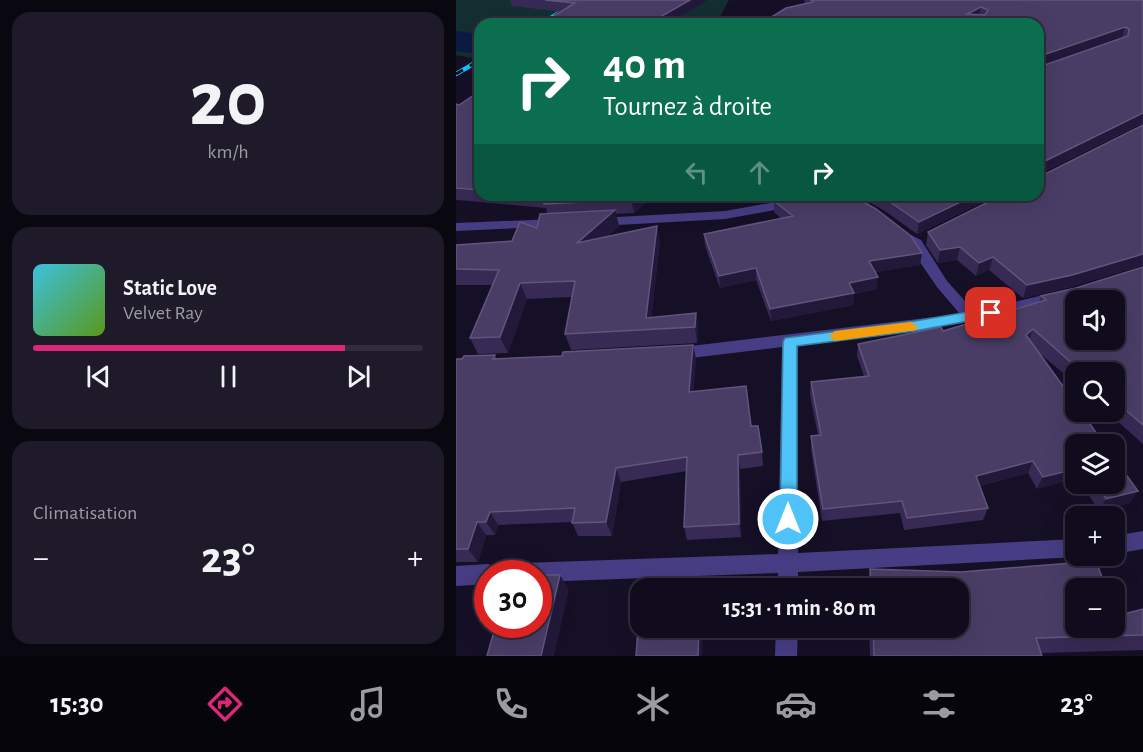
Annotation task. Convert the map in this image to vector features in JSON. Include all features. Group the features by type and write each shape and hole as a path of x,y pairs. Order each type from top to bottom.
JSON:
{"street":[{"path":"456,227 725,215 803,201"},
{"path":"898,230 921,241 942,284 971,317"},
{"path":"660,355 790,342 971,317 1065,295"},
{"path":"788,578 790,342"},
{"path":"1125,543 1143,540"},
{"path":"552,572 788,563 1065,549"},
{"path":"456,576 474,575"},
{"path":"786,656 787,638"}],"green space":[{"path":"456,0 729,0 719,18 474,18 474,59 456,55"}],"building":[{"path":"545,0 690,0 658,18 551,18 575,3"},
{"path":"811,0 1143,0 1143,113 1044,162 1044,65 1128,36 1129,29 1125,27 1044,55 1044,18 770,18 786,8 813,2","holes":["981,7 988,10 985,15 967,14"]},
{"path":"474,95 474,190 456,188 456,104 459,105"},
{"path":"1143,125 1143,254 1072,275 1027,285 993,257 979,263 960,247 940,250 928,232 990,201 1044,201 1044,174"},
{"path":"545,201 609,201 544,204"},
{"path":"774,201 862,201 911,236 922,253 869,261 878,277 849,283 854,293 770,309 756,268 719,276 704,234 793,216"},
{"path":"889,201 963,201 919,222"},
{"path":"615,210 577,243 657,226 646,318 696,313 695,327 565,334 575,281 520,283 500,337 470,338 499,270 456,269 456,245 512,241 520,222 537,228 540,214"},
{"path":"1143,267 1143,425 1125,409 1125,362 1071,362 1033,329 1026,335 1065,389 1065,422 1089,422 1097,434 1065,434 1065,472 1043,477 1033,461 976,476 988,508 907,518 902,501 823,509 811,436 821,435 811,382 869,376 858,344 941,327 943,331 1046,300 1041,296 1065,291 1065,350 1125,350 1125,290 1067,290"},
{"path":"693,345 689,392 746,386 751,426 758,426 762,452 738,455 739,524 684,527 687,457 616,468 606,522 572,523 575,508 490,512 486,522 477,522 468,549 456,549 456,359 462,359 464,356 495,355 493,359 562,356 563,352"},
{"path":"1125,473 1138,491 1106,499 1103,494 1125,494"},
{"path":"1065,564 1065,566 1098,566 1102,578 1065,578 1065,637 1036,638 1042,656 874,656 873,638 969,638 969,578 870,578 870,569 961,572"},
{"path":"552,575 560,575 552,609"},
{"path":"1143,609 1143,635 1125,636 1125,614"},
{"path":"492,638 545,638 541,656 487,656"},
{"path":"637,638 699,638 698,656 636,656"}],"waterway":[{"path":"456,41 474,43"}],"railway":[{"path":"551,18 581,0"},
{"path":"456,74 474,64"}],"slow traffic":[{"path":"835,336 911,327"}],"route":[{"path":"788,519 790,342 915,326 991,313"}]}
